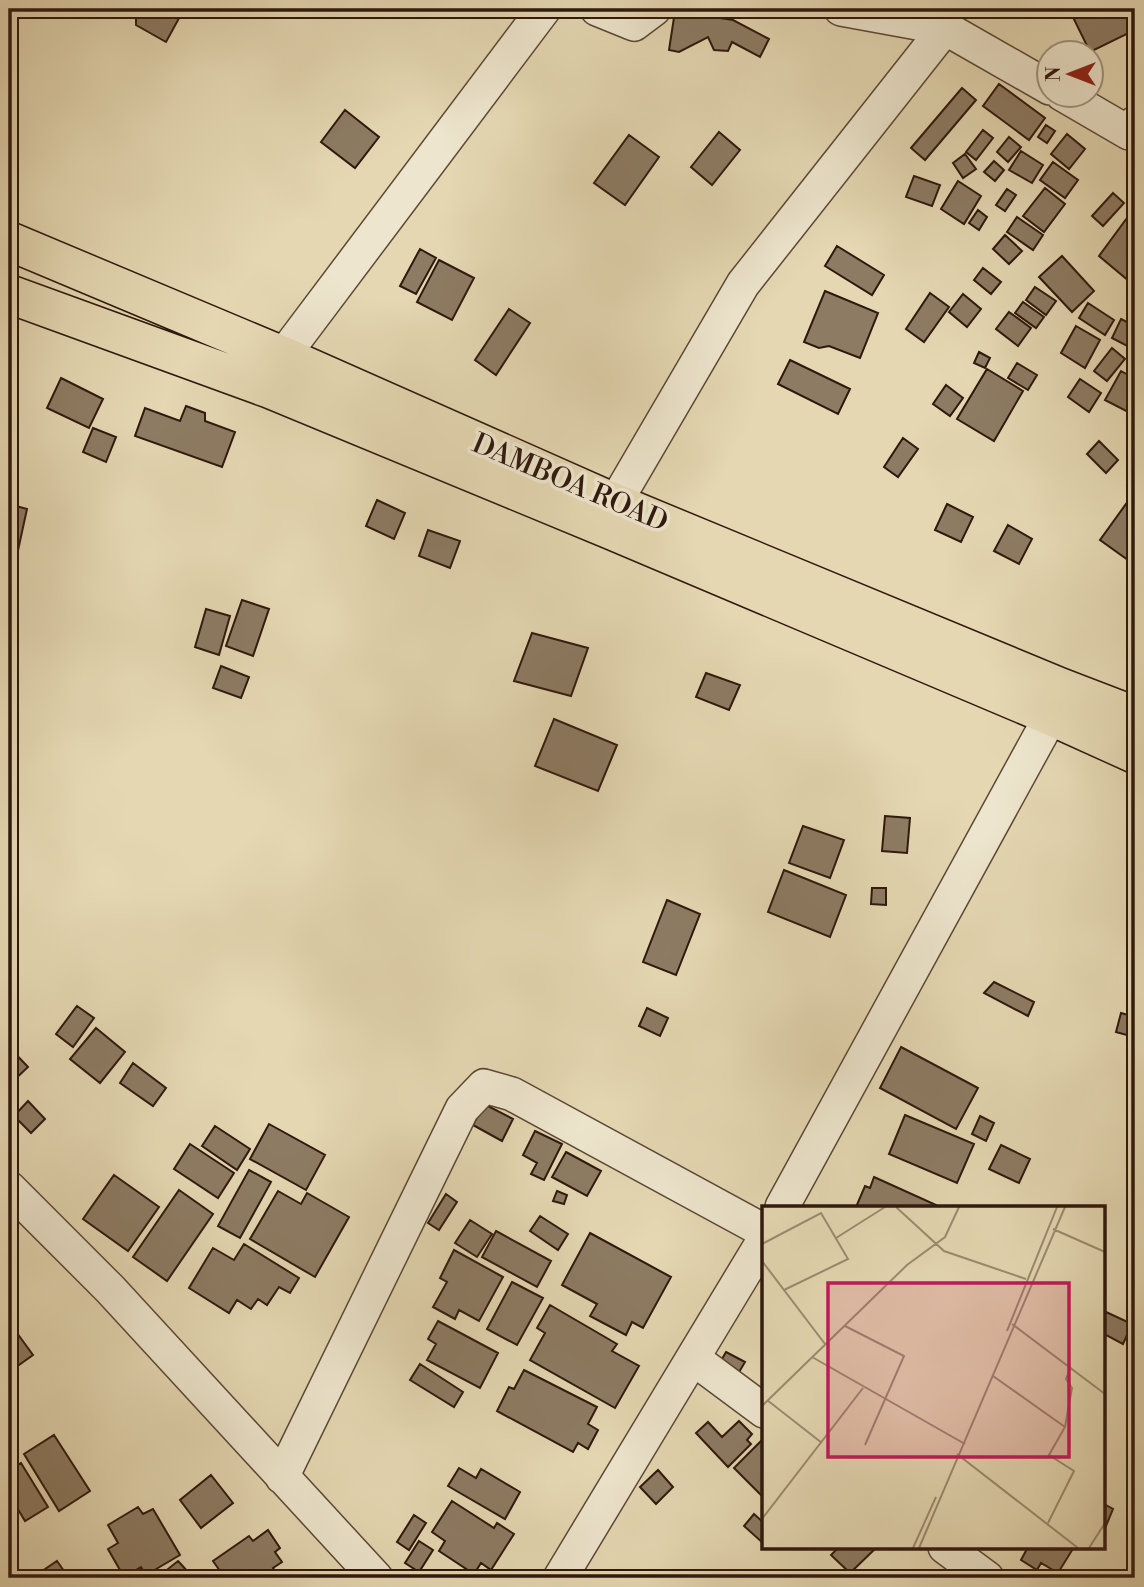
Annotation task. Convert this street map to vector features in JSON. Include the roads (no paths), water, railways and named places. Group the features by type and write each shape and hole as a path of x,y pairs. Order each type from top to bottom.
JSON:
{"main road":[{"name":"DAMBOA ROAD","path":"9,240 276,373 611,530 1056,702"},
{"name":"DAMBOA ROAD","path":"9,294 276,373 615,503 1131,735"}],"street":[{"path":"276,373 544,9"},
{"path":"597,9 634,24 654,9"},
{"path":"841,9 945,28 1036,80"},
{"path":"615,503 743,284 945,28"},
{"path":"1086,108 1129,133 1135,123"},
{"path":"783,1206 1056,702"},
{"path":"282,1477 462,1109 484,1086 512,1094 762,1230"},
{"path":"9,1188 110,1289 376,1578"},
{"path":"560,1578 695,1359 762,1243"},
{"path":"695,1359 762,1409"},
{"path":"946,1548 987,1578"}]}
